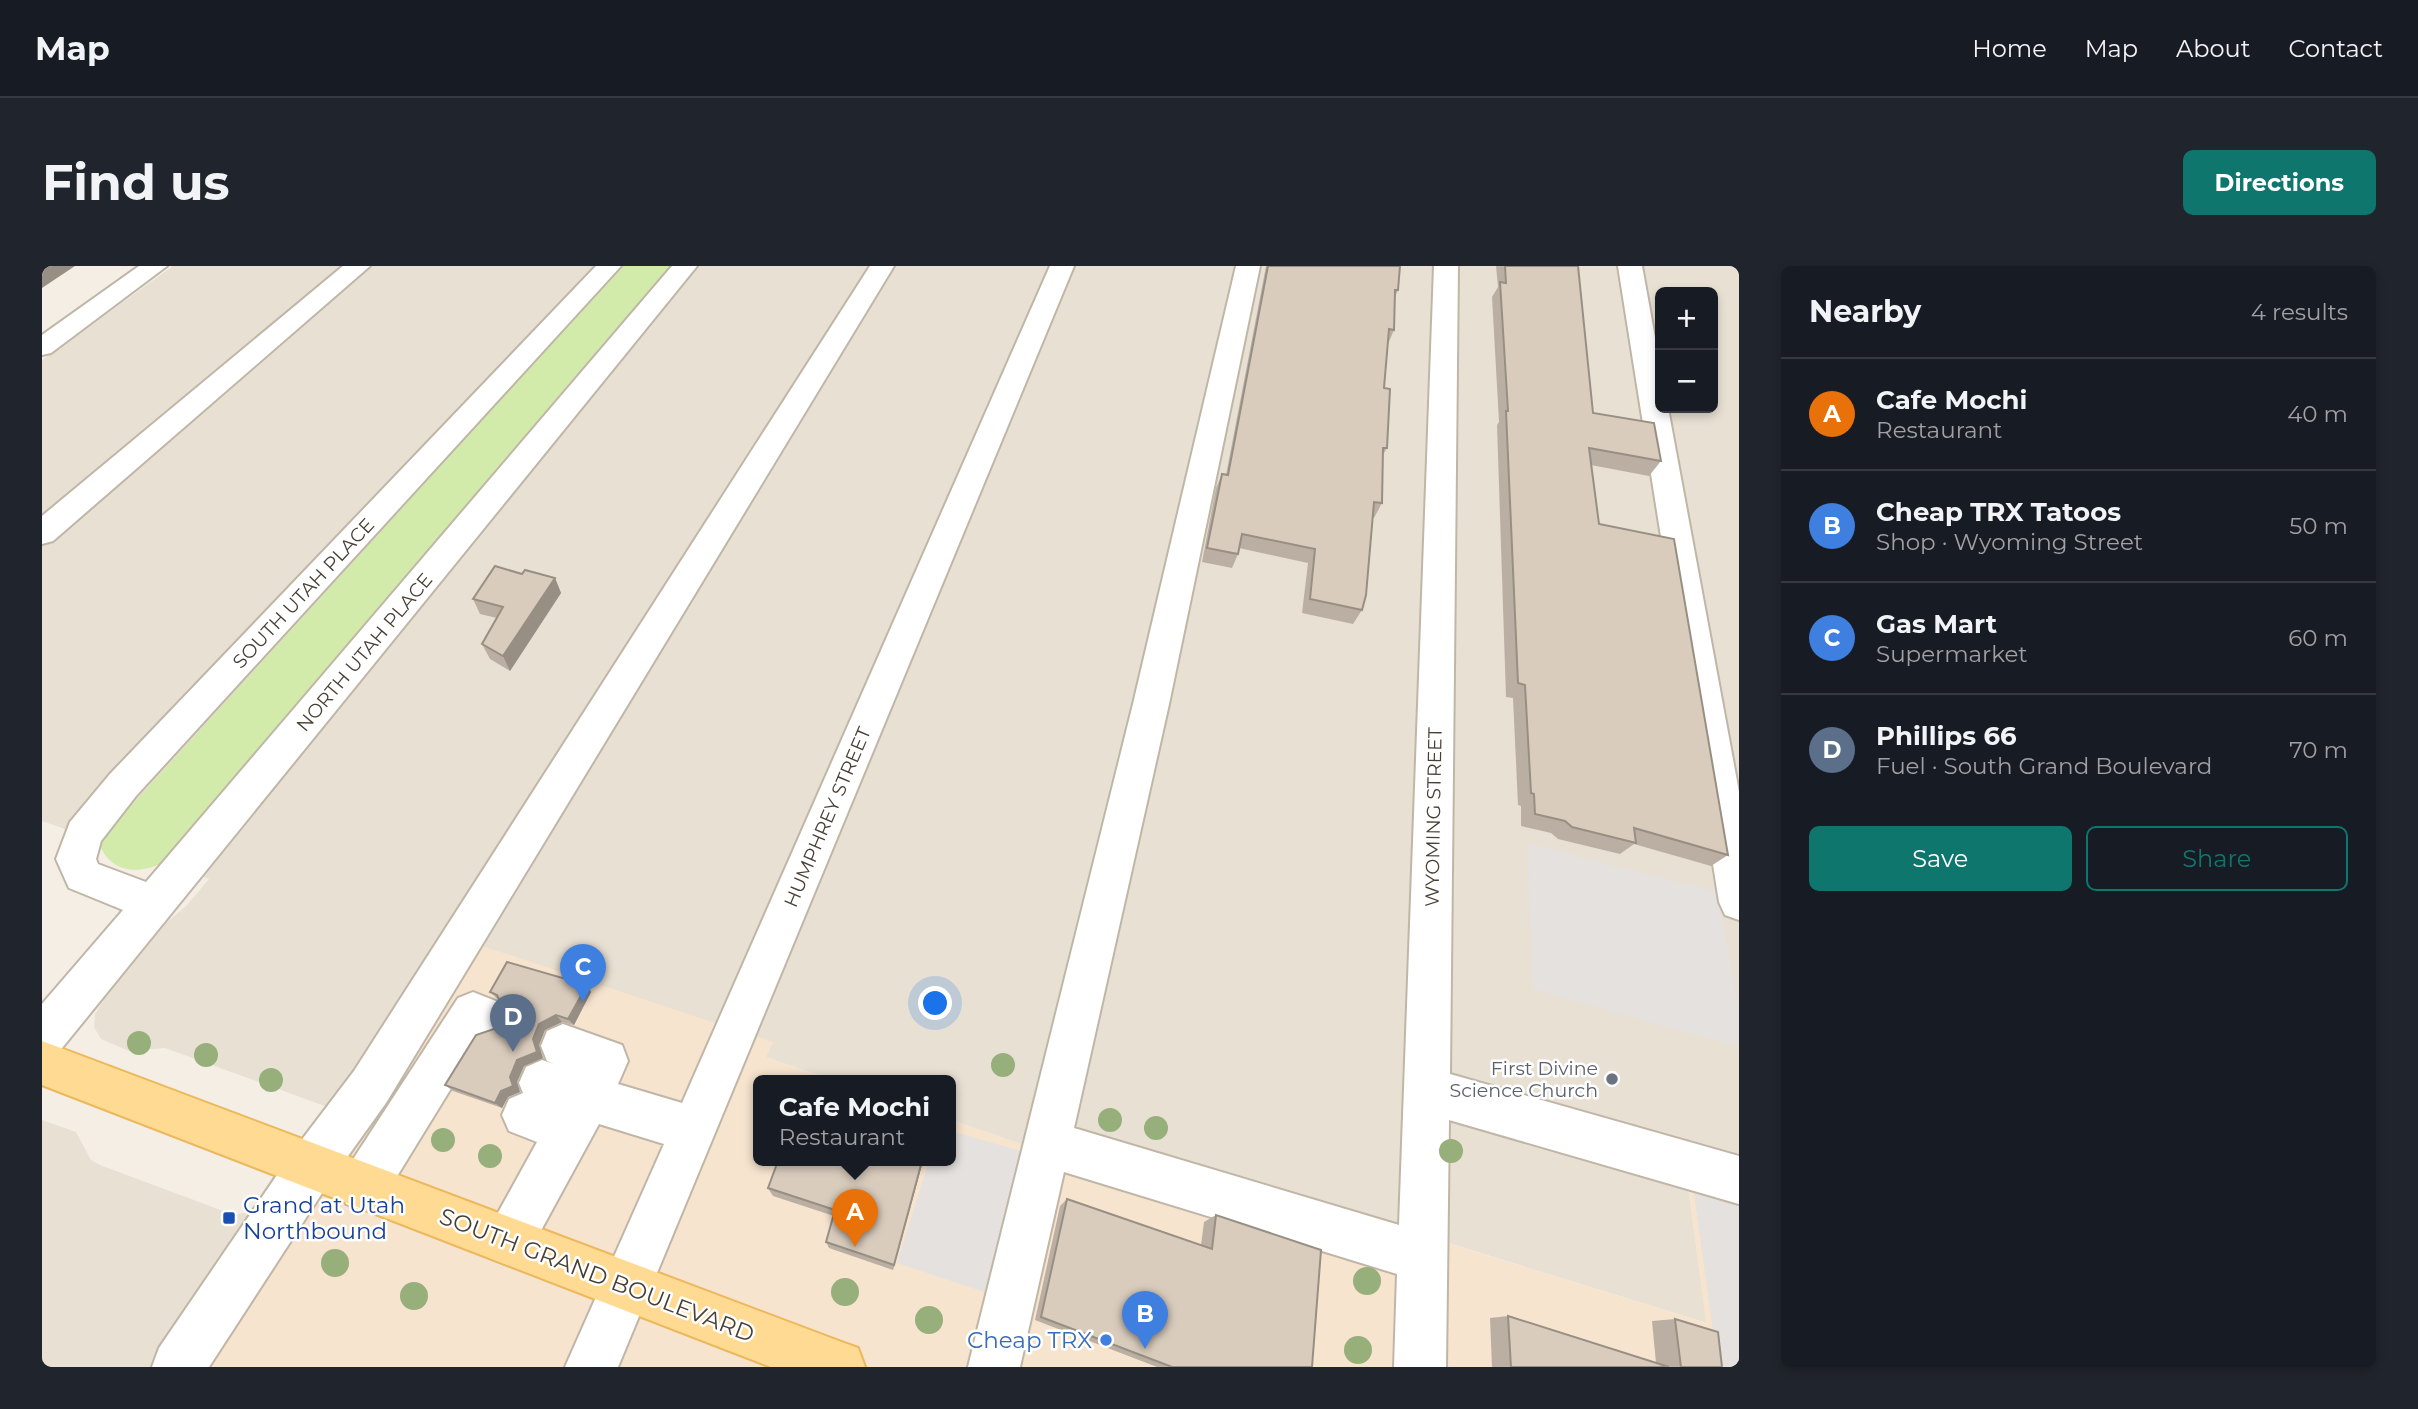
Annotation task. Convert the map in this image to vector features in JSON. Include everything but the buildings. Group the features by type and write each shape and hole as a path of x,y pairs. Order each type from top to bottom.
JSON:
{"main road":[{"name":"SOUTH GRAND BOULEVARD","path":"42,1063 839,1367"}],"street":[{"path":"42,346 155,266"},
{"path":"42,533 358,266"},
{"name":"SOUTH UTAH PLACE","path":"155,904 83,876 76,859 84,834 142,764 609,266"},
{"name":"NORTH UTAH PLACE","path":"42,1038 685,266"},
{"path":"178,1367 311,1167 370,1087 882,266"},
{"name":"HUMPHREY STREET","path":"591,1367 1062,266"},
{"path":"994,1367 1151,704 1248,266"},
{"name":"WYOMING STREET","path":"1420,1367 1446,266"},
{"path":"1630,266 1739,902"},
{"path":"363,1187 447,1070 473,1013 486,1018"},
{"path":"508,1240 579,1115 606,1061 543,1081 579,1115 694,1129"},
{"path":"1426,1090 1739,1180"},
{"path":"1047,1143 1423,1257"}],"shaded area":[{"path":"173,266 1739,266 1739,1181 1685,1165 1707,1323 1053,1121 1038,1150 956,1122 956,1075 818,1075 765,1057 773,1042 333,1109 165,1048 129,1051 101,1039 94,1027 95,1014 105,998 167,922 186,906 209,879 42,821 42,360"},
{"path":"1527,843 1717,892 1739,1011 1739,1047 1533,989"},
{"path":"468,941 773,1042 766,1057 818,1075 753,1075 753,1166 956,1166 956,1122 1037,1149 1052,1121 1706,1323 1685,1164 1739,1181 1739,1367 191,1367"},
{"path":"42,1120 76,1132 91,1160 100,1165 234,1215 248,1212 262,1216 166,1367 42,1367"},
{"path":"956,1132 1038,1156 1002,1298 897,1263 927,1166 956,1166"},
{"path":"1692,1180 1739,1194 1739,1367 1718,1367"}],"green space":[{"path":"622,266 677,266 168,860 139,870 130,870 113,863 100,846 111,828"}],"place":[{"name":"Gas Mart","path":"583,1002"},
{"name":"Phillips 66","path":"513,1052"},
{"name":"First Divine Science Church","path":"1612,1079"},
{"name":"Grand at Utah Northbound","path":"229,1218"},
{"name":"Cafe Mochi","path":"855,1247"},
{"name":"Cheap TRX","path":"1106,1340"},
{"name":"Cheap TRX Tatoos","path":"1145,1349"}]}
